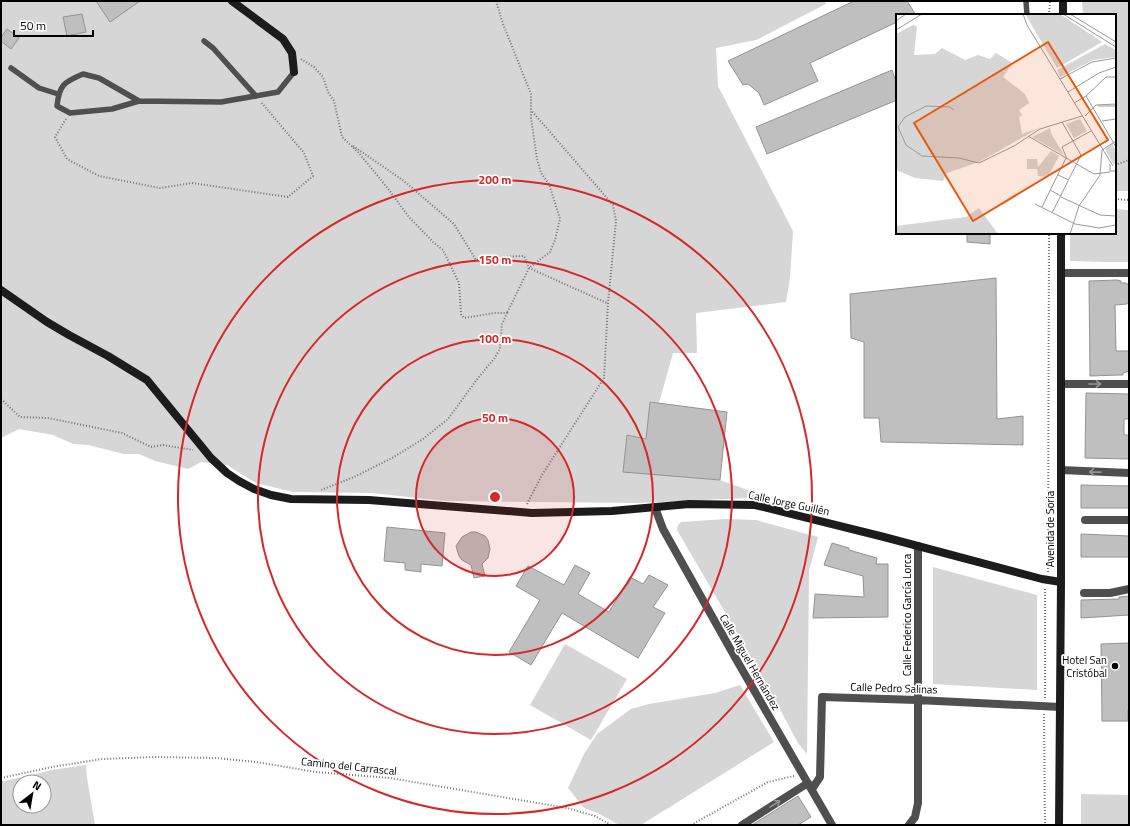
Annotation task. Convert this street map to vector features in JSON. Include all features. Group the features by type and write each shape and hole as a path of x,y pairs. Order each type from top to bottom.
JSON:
{"street":[{"path":"232,1 279,35 287,44 292,53 294,72"},
{"path":"1063,1 1063,14"},
{"name":"Avenida de Soria","path":"1059,825 1061,234"},
{"path":"1061,273 1129,273"},
{"name":"Calle Jorge Guillén","path":"1,290 47,322 147,380 211,458 227,473 254,489 270,495 291,499 319,498 369,500 522,512 612,511 689,504 755,505 1042,579 1061,582"},
{"path":"1061,384 1129,384"},
{"path":"1061,470 1129,472"},
{"name":"Calle Miguel Hernández","path":"656,507 663,529 832,825"},
{"path":"1085,520 1129,520"},
{"name":"Calle Federico García Lorca","path":"909,825 915,817 918,803 918,546"},
{"path":"1084,593 1110,593 1129,589"},
{"name":"Calle Pedro Salinas","path":"810,786 820,777 822,697 1060,707"},
{"path":"742,825 810,786"}],"lane":[{"path":"1026,1 1027,14"},
{"path":"204,41 213,48 256,96"},
{"path":"11,68 39,88 58,94"},
{"path":"139,101 99,78 83,74 67,81 62,86 58,94 57,106 70,113 112,109 139,101 221,102 278,92 294,72"}],"path":[{"path":"319,498 321,490 354,477 392,458 422,439 448,419 500,349 502,324 529,268 550,252 555,240 560,219 549,184 541,173 537,159 531,110 531,94 503,24 496,1"},
{"path":"1049,14 1050,1"},
{"path":"292,53 314,67 323,77 328,92 334,101 342,137 386,186 409,217 433,242 443,250 459,283 461,314 464,318 494,313 507,313"},
{"path":"70,113 55,137 67,159 99,176 160,188 192,183 288,196 313,176 304,153 256,96"},
{"path":"522,512 542,476 604,378 608,303 616,221 613,205 531,110"},
{"path":"348,143 404,181 454,224 476,260 524,256 529,268 608,303"},
{"path":"1116,165 1129,160"},
{"path":"1116,199 1129,200"},
{"path":"1048,571 1049,234"},
{"path":"1,399 20,417 48,418 122,433 151,447 163,446 188,450 204,448"},
{"path":"1045,586 1045,702"},
{"path":"1044,711 1045,825"},
{"name":"Camino del Carrascal","path":"1,778 102,759 156,757 216,758 256,762 316,772 390,778 567,808 595,816 611,825"},
{"path":"691,825 768,782 804,774"}],"shaded area":[{"path":"1,1 825,1 826,4 756,40 716,48 718,86 793,231 790,278 786,302 696,313 697,353 673,353 659,403 650,403 646,439 627,435 623,471 720,480 767,497 637,503 446,501 371,493 293,492 256,483 227,465 201,462 188,469 155,461 139,454 124,454 88,445 73,444 53,435 19,429 1,438"},
{"path":"1082,1 1129,1 1129,191 1116,191 1116,14 1083,14"},
{"path":"1116,209 1129,210 1129,262 1070,261 1070,234 1116,234"},
{"path":"726,519 756,520 818,537 809,571 807,754 798,743 761,674 677,530 678,525 681,522"},
{"path":"933,567 1037,595 1037,690 933,684"},
{"path":"565,644 627,679 591,740 530,705"},
{"path":"740,685 774,742 641,825 619,825 598,813 584,808 568,788 584,754 597,734 631,709 649,704 715,693"},
{"path":"86,765 95,825 1,825 1,781 12,779 12,814 52,814 52,774 35,774"},
{"path":"1081,794 1129,795 1129,825 1081,825"}],"building":[{"path":"96,1 140,1 110,22"},
{"path":"854,1 907,1 915,14 896,14 896,22 810,63 818,81 764,105 759,93 748,84 743,85 728,61"},
{"path":"82,14 86,32 67,36 63,17"},
{"path":"7,29 19,38 11,49 1,41 1,37"},
{"path":"892,70 896,82 896,100 767,154 756,127"},
{"path":"967,234 990,234 990,244 967,242"},
{"path":"996,278 997,419 1023,416 1023,445 881,442 879,418 864,418 864,342 851,338 850,294"},
{"path":"1089,281 1121,281 1121,283 1129,284 1129,303 1115,305 1116,351 1129,352 1129,371 1123,373 1123,375 1090,376"},
{"path":"1086,393 1129,394 1129,419 1124,419 1124,435 1129,435 1129,459 1085,458"},
{"path":"650,402 727,412 720,480 623,472 627,435 646,439"},
{"path":"1081,485 1129,486 1129,508 1081,508"},
{"path":"387,527 445,533 442,566 421,564 421,572 405,570 405,563 384,561"},
{"path":"471,532 476,532 485,536 488,540 490,549 488,558 482,564 485,576 474,578 471,565 462,560 459,556 456,546 462,537"},
{"path":"1081,534 1129,536 1129,557 1081,557"},
{"path":"832,543 849,548 849,550 877,558 876,564 888,564 888,617 813,618 815,594 864,597 863,576 824,565"},
{"path":"575,565 590,573 578,594 609,612 630,577 643,584 649,575 668,585 653,607 665,613 638,658 562,613 531,665 509,652 540,600 516,586 528,566 564,585"},
{"path":"1129,596 1129,615 1081,618 1081,600 1119,599 1119,597"},
{"name":"Hotel San Cristóbal","path":"1129,643 1128,721 1102,721 1101,644"},
{"path":"798,796 811,817 798,825 752,825"}],"place":[{"name":"Hotel San Cristóbal","path":"1115,666"}]}
